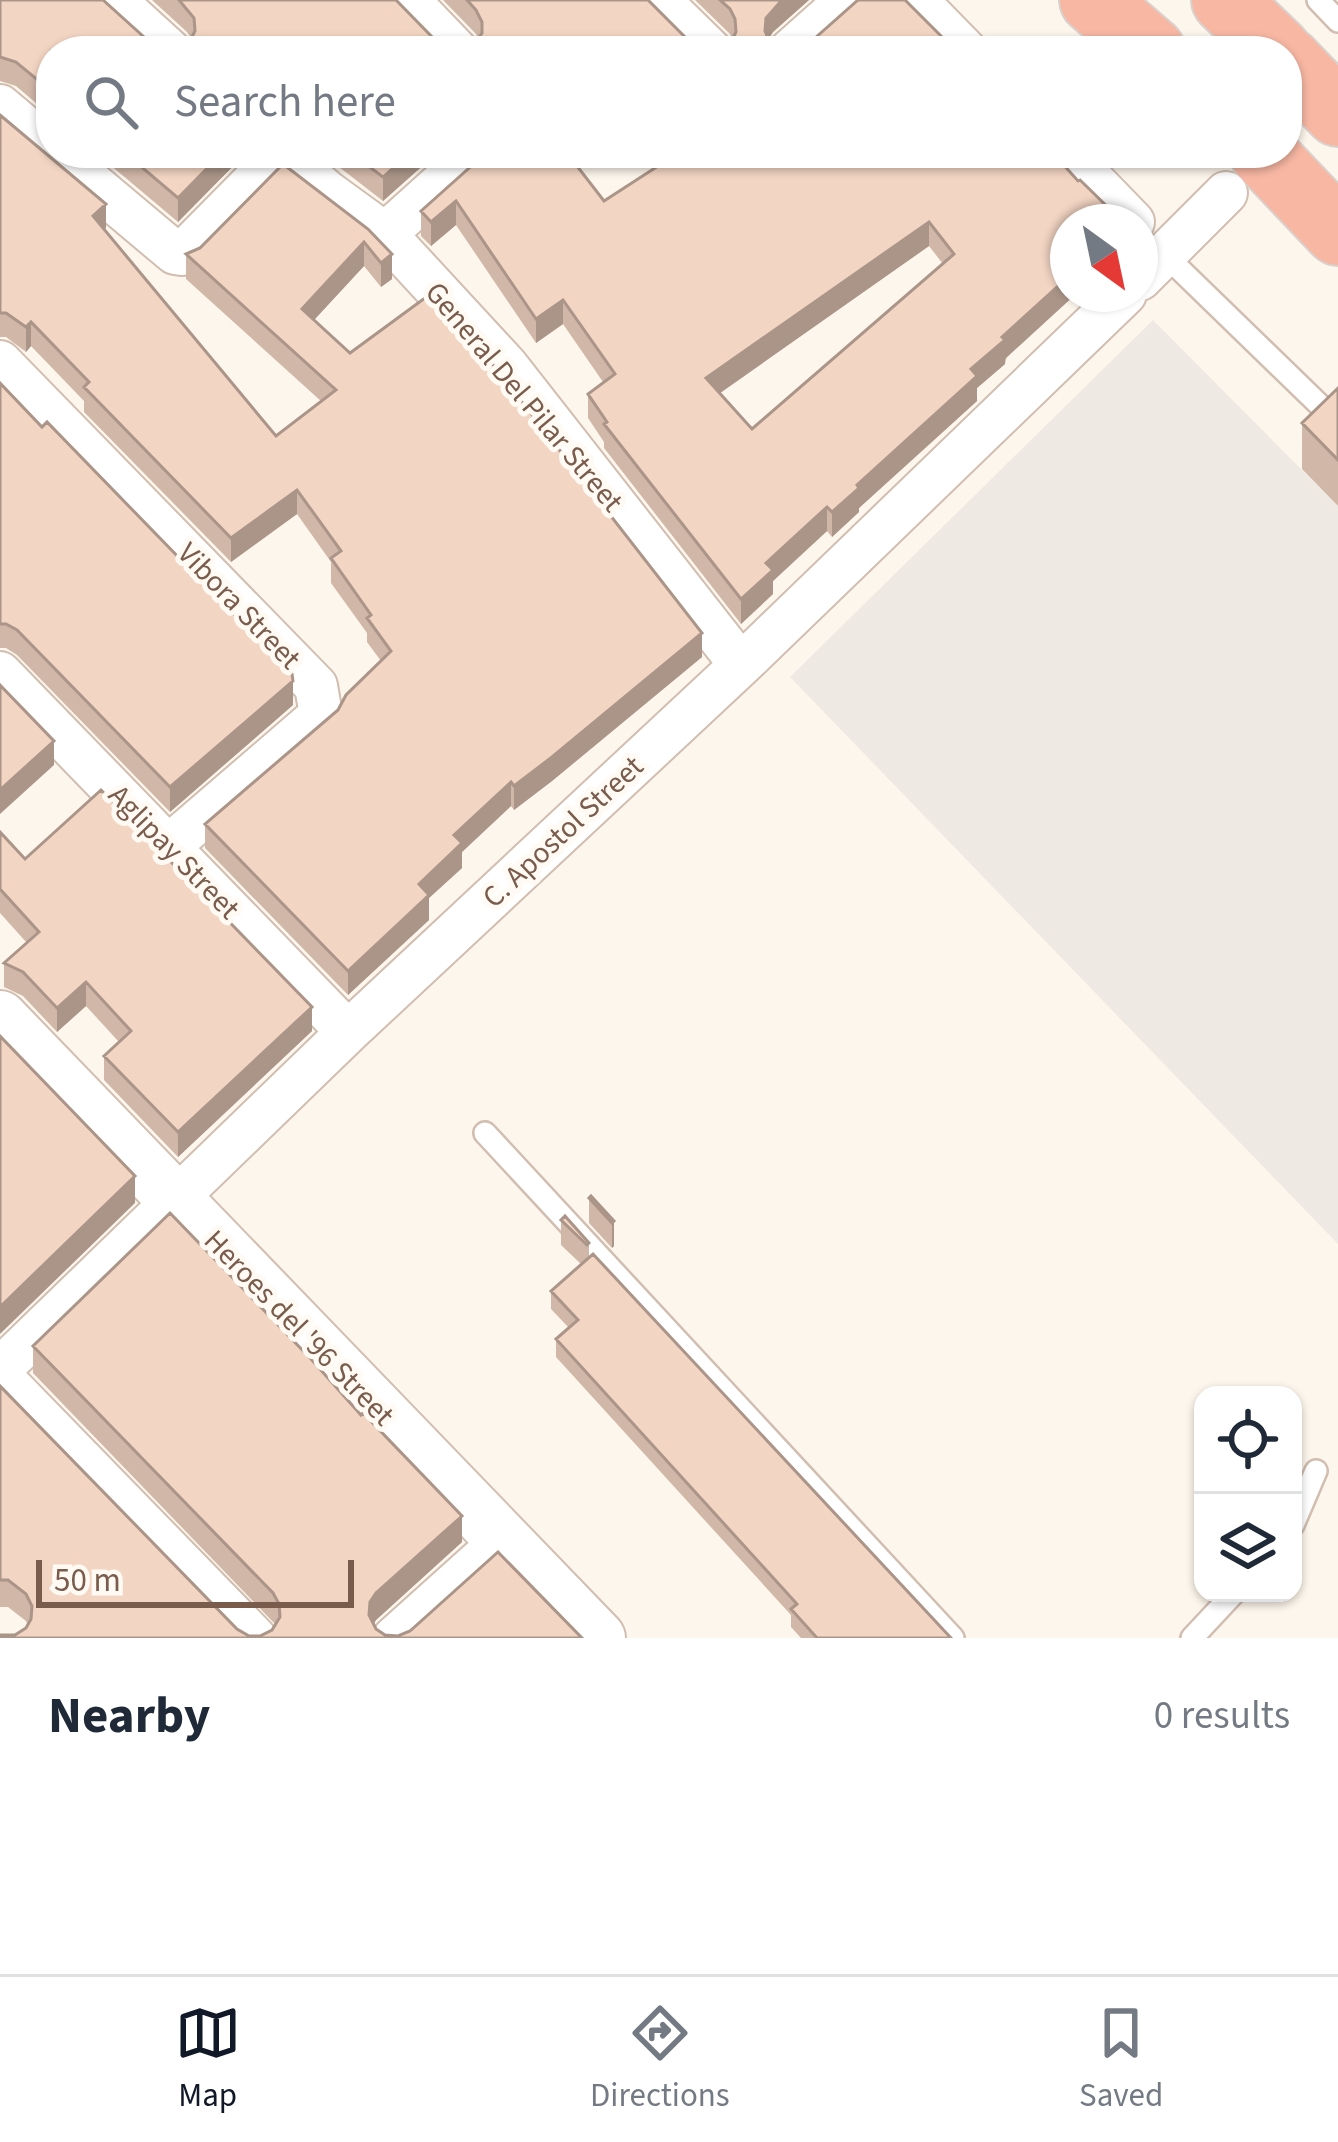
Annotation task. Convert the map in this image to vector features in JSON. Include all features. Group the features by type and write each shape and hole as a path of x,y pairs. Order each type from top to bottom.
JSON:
{"highway":[{"path":"1093,0 1135,36"},
{"path":"1112,0 1148,36"},
{"path":"1229,0 1274,36"},
{"path":"1302,63 1338,113"},
{"path":"1245,173 1338,232"}],"street":[{"path":"114,0 154,36"},
{"path":"407,0 442,36"},
{"path":"807,36 847,0"},
{"path":"916,0 951,36"},
{"path":"0,106 36,136"},
{"path":"74,168 182,254 267,168"},
{"name":"General Del Pilar Street","path":"299,168 385,234 506,365 741,665"},
{"path":"385,234 458,168"},
{"path":"1081,168 1116,204"},
{"path":"1158,246 1245,173"},
{"name":"C. Apostol Street","path":"0,1373 348,1032 741,665 1106,312"},
{"name":"Vibora Street","path":"0,362 316,686 320,697 321,715 169,847"},
{"name":"Aglipay Street","path":"0,673 348,1032"},
{"name":"Heroes del '96 Street","path":"0,1018 598,1638"},
{"path":"0,1373 255,1638"},
{"path":"394,1638 503,1540"}],"lane":[{"path":"1301,36 1318,0"},
{"path":"1158,263 1333,418"},
{"path":"484,1132 953,1638"},
{"path":"1302,1504 1316,1471"},
{"path":"1192,1638 1226,1602"}],"shaded area":[{"path":"1153,320 1338,506 1338,1244 790,677"}],"building":[{"path":"0,0 103,0 143,36 36,36 36,79 16,62 0,57"},
{"path":"179,0 396,0 431,36 192,36 194,18"},
{"path":"467,0 648,0 684,36 480,36 482,22"},
{"path":"720,0 782,0 766,18 767,36 734,36 730,9"},
{"path":"858,0 905,0 941,36 817,36"},
{"path":"0,115 36,145 36,168 63,168 106,204 93,216 276,436 336,390 186,254 200,248 279,168 288,168 368,229 392,254 381,263 364,242 302,309 350,353 429,295 487,357 702,633 552,757 514,786 511,782 454,835 462,843 419,884 429,895 348,971 205,824 338,710 346,695 391,651 331,558 341,551 297,490 231,538 84,387 89,382 31,322 26,327 0,313"},
{"path":"143,168 207,168 178,198"},
{"path":"371,168 393,168 383,177"},
{"path":"469,168 579,168 604,201 655,168 1066,168 1105,204 1050,204 1050,293 971,369 977,376 832,512 827,507 766,563 773,570 741,599 604,424 588,394 615,374 563,300 536,319 456,201 431,222 421,211","holes":["929,222 954,254 752,429 706,378"]},
{"path":"0,383 42,427 47,422 292,674 293,681 170,787 17,630 0,624"},
{"path":"1338,388 1338,460 1302,423"},
{"path":"0,685 54,741 0,790"},
{"path":"101,790 312,1007 178,1132 104,1056 131,1031 86,982 57,1008 23,972 4,963 39,932 0,889 0,832 25,859"},
{"path":"0,1036 135,1176 0,1307"},
{"path":"589,1198 614,1221 612,1223"},
{"path":"170,1213 462,1516 376,1593 369,1615 376,1629 398,1636 410,1631 498,1552 582,1638 0,1638 26,1628 32,1606 26,1594 8,1580 0,1580 0,1386 237,1629 260,1636 272,1630 280,1617 273,1593 33,1346"},
{"path":"565,1216 589,1243 587,1245 561,1220"},
{"path":"593,1254 951,1638 817,1638 791,1609 797,1604 556,1339 578,1320 551,1291"}]}
